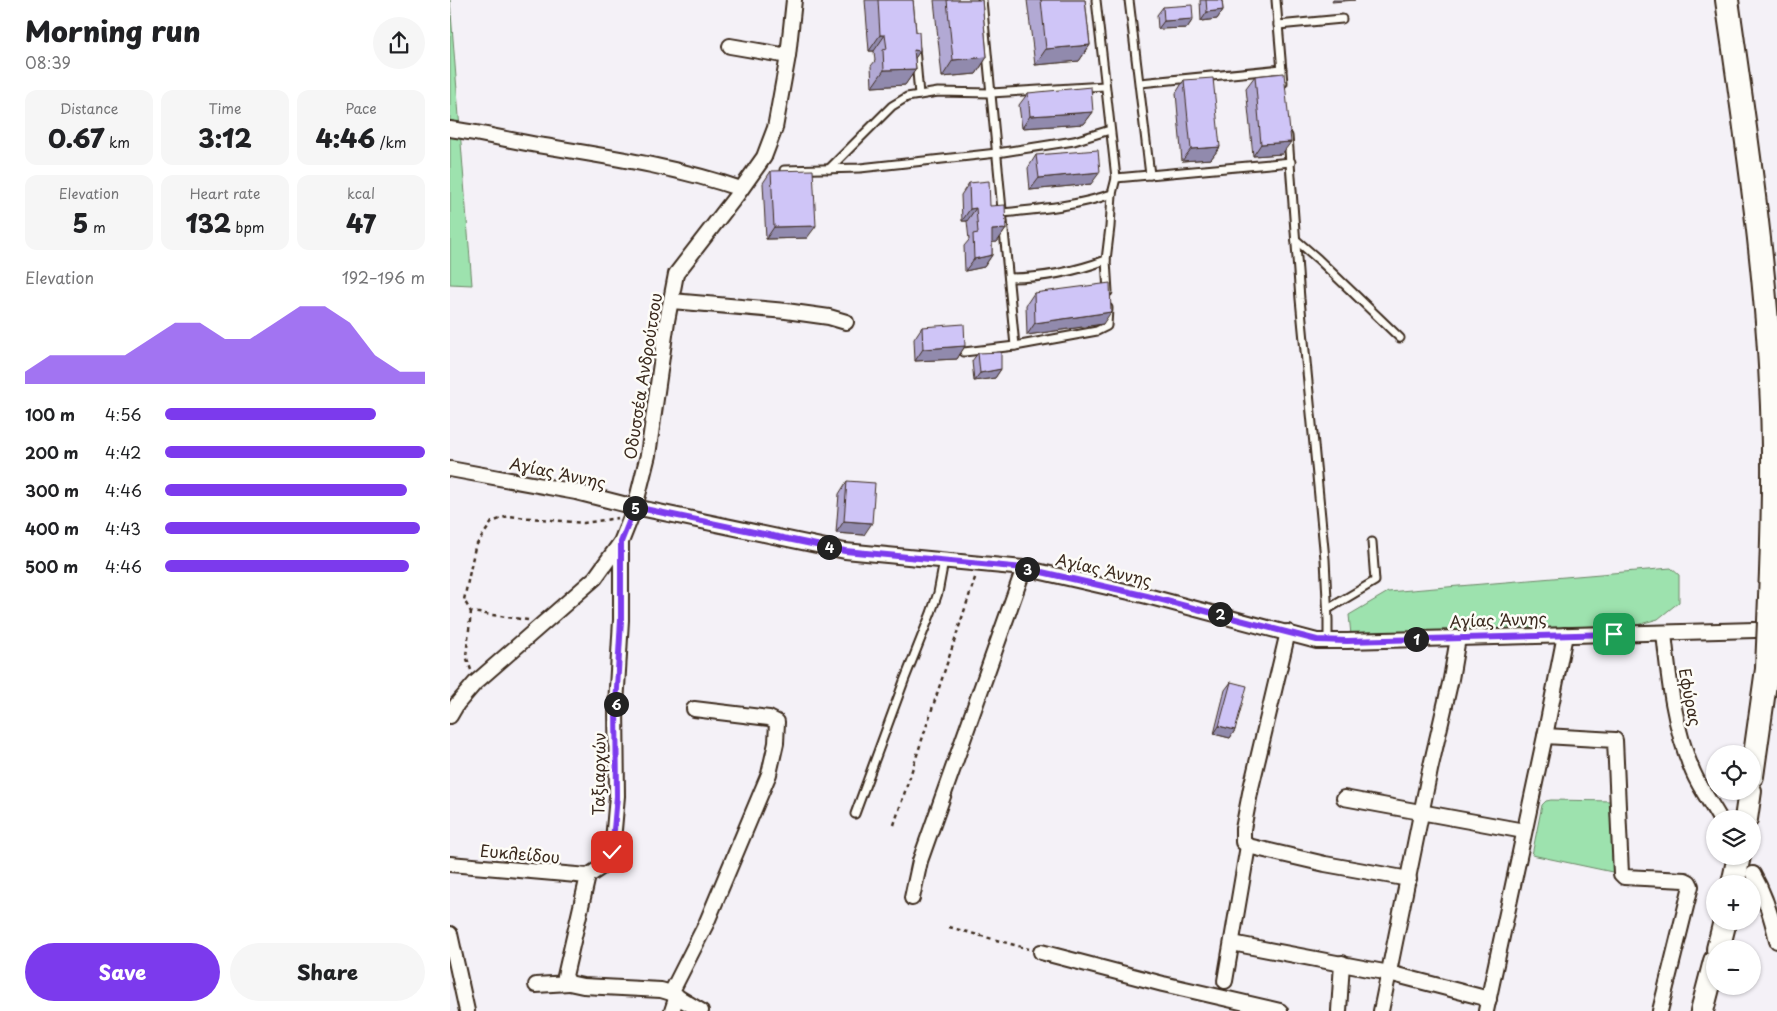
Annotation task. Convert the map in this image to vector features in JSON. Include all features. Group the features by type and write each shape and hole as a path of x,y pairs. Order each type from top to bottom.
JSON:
{"highway":[{"path":"1727,0 1757,230 1771,383 1773,476 1770,597 1766,669 1756,745"},
{"path":"1702,1011 1706,995"}],"street":[{"name":"Οδυσσέα Ανδρούτσου","path":"452,707 475,683 595,578 621,542 633,512 648,456 667,321 676,274 764,157 775,128 788,56 794,0"},
{"path":"730,46 788,56"},
{"path":"450,129 680,172 709,178 741,189"},
{"path":"672,301 786,311 828,317 846,322"},
{"name":"Αγίας Άννης","path":"450,469 576,492 633,512 845,551 1024,568 1147,596 1317,640 1755,630"},
{"name":"Ταξιαρχών","path":"588,876 600,868 612,852 617,796 616,705 621,620 621,542"},
{"path":"912,898 920,862 1024,568"},
{"path":"1288,632 1251,788 1243,829 1243,842 1248,846 1325,864 1409,879"},
{"name":"Εφύρας","path":"1664,633 1669,684 1677,724 1693,772 1715,810"},
{"path":"1232,943 1342,963 1389,974 1487,1005 1565,634"},
{"path":"1381,1011 1458,638"},
{"path":"672,1011 674,995 769,774 776,743 777,722 769,718 694,708"},
{"path":"1545,736 1615,740 1622,874 1624,877 1685,880 1691,886 1660,1011"},
{"path":"1344,798 1524,830"},
{"path":"1225,981 1248,846"},
{"name":"Ευκλείδου","path":"450,864 588,876"},
{"path":"1740,873 1760,886 1777,941"},
{"path":"569,983 566,976 588,876"},
{"path":"450,934 467,1011"},
{"path":"1041,952 1247,1008 1280,1011"},
{"path":"1339,1011 1342,963"},
{"path":"536,985 569,983 583,986 661,990 674,995 701,1011"}],"lane":[{"path":"982,0 1015,346"},
{"path":"964,352 1015,346 1097,331 1107,326 1109,318 1106,260 1112,194 1116,178 1096,0"},
{"path":"1129,0 1150,175"},
{"path":"1276,0 1284,88"},
{"path":"1278,25 1342,19"},
{"path":"914,38 919,95"},
{"path":"1140,83 1282,69"},
{"path":"830,169 892,106 907,97 938,92 991,93 1105,86"},
{"path":"1287,125 1300,299 1325,559 1328,641"},
{"path":"784,170 860,168 997,153 1074,141 1110,130"},
{"path":"1116,178 1291,162"},
{"path":"1003,213 1071,206 1112,194"},
{"path":"1296,240 1400,338"},
{"path":"1009,278 1058,275 1106,260"},
{"path":"1328,609 1375,581 1372,542"},
{"path":"855,814 931,613 938,593 944,561"}],"path":[{"path":"475,683 466,656 471,612 464,600 475,547 492,522 508,516 584,523 633,512"},
{"path":"894,825 979,564"},
{"path":"471,612 545,622"},
{"path":"949,928 1041,952"}],"green space":[{"path":"450,0 472,285 450,284"},
{"path":"1671,568 1679,575 1679,602 1658,619 1637,625 1451,630 1351,635 1349,615 1388,592"},
{"path":"1546,801 1614,801 1617,873 1532,855 1542,805"}],"building":[{"path":"878,0 913,0 916,32 919,32 920,51 914,50 916,69 884,70 883,50 887,49 885,35 880,35"},
{"path":"947,0 982,0 987,57 953,60"},
{"path":"1041,0 1085,0 1090,45 1046,49"},
{"path":"1206,0 1222,0 1223,10 1207,12"},
{"path":"1192,5 1193,19 1164,21 1163,7"},
{"path":"1284,73 1291,142 1261,144 1255,76"},
{"path":"1213,78 1220,147 1191,149 1184,80"},
{"path":"1091,87 1093,112 1030,116 1028,93"},
{"path":"1098,150 1100,172 1039,178 1036,155"},
{"path":"813,170 816,226 774,227 771,171"},
{"path":"989,181 990,206 1005,205 1006,229 992,230 992,255 974,259 973,234 978,233 976,208 970,209 969,183"},
{"path":"1110,283 1111,312 1035,323 1034,293"},
{"path":"964,324 965,346 923,349 922,327"},
{"path":"1001,352 1001,369 980,373 978,353"},
{"path":"847,481 875,483 872,523 844,521"},
{"path":"1231,682 1247,686 1235,730 1219,726"}],"route":[{"path":"612,852 617,796 616,705 621,620 621,542 635,507 845,551 1024,568 1147,596 1317,640 1347,641 1614,634"}]}
